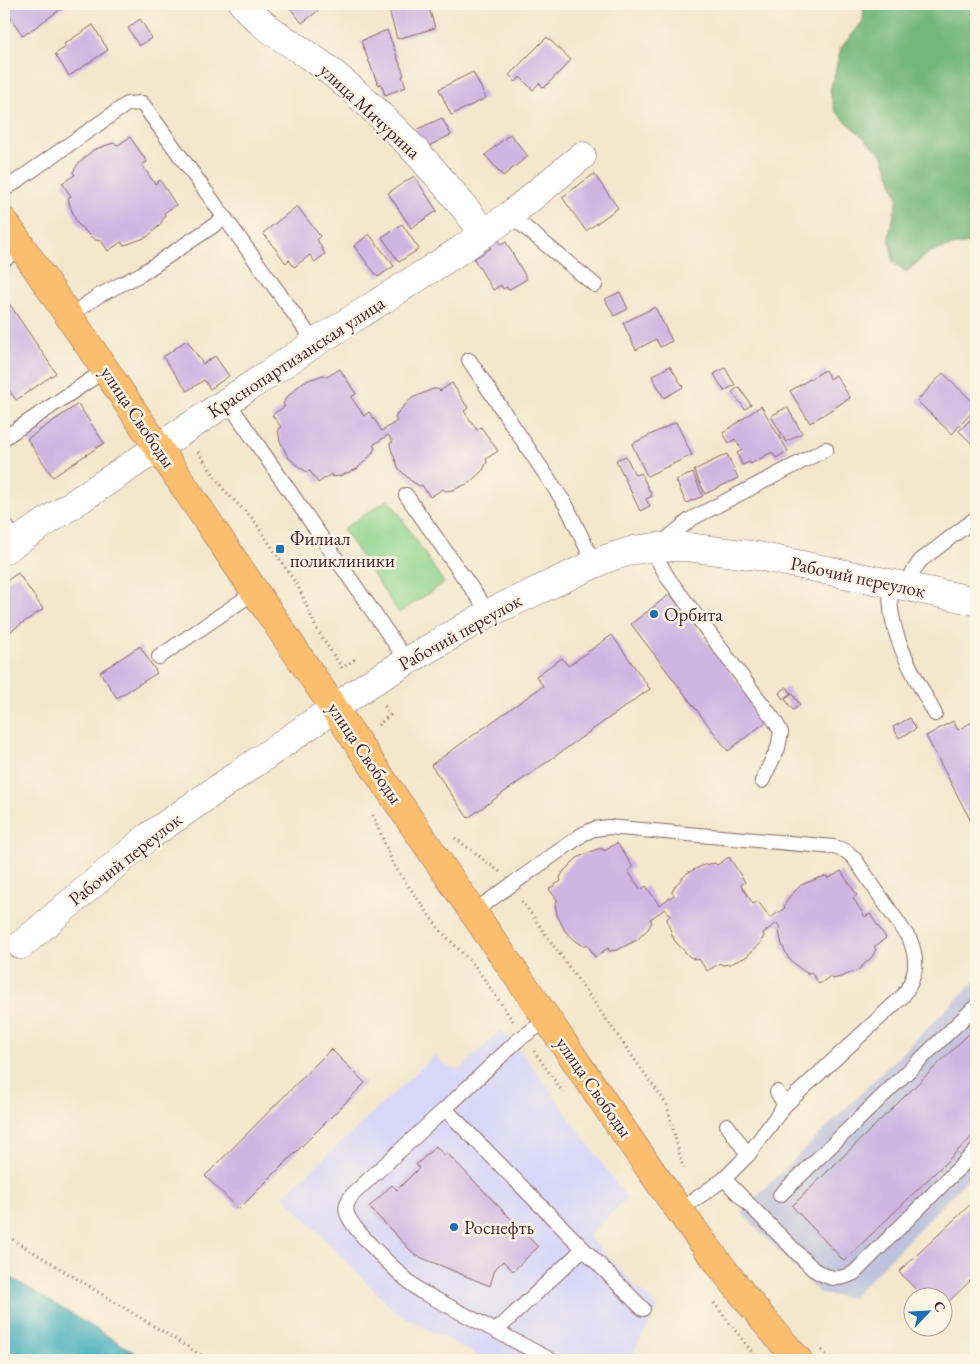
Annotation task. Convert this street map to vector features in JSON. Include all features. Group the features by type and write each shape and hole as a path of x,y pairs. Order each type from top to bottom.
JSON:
{"main road":[{"name":"улица Свободы","path":"4,221 13,253 69,316 547,1020 691,1202 732,1280 809,1354"}],"street":[{"name":"улица Мичурина","path":"243,4 266,25 328,70 387,122 462,205 484,233"},
{"name":"Краснопартизанская улица","path":"8,538 159,449 315,343 484,233 510,215 582,156"},
{"name":"Рабочий переулок","path":"20,945 148,837 369,684 489,613 594,564 634,550 657,547 687,547 758,556 976,601"}],"lane":[{"path":"4,190 127,104 142,103 315,343"},
{"path":"510,215 595,285"},
{"path":"69,316 98,296 141,274 224,218"},
{"path":"469,360 566,505 594,564"},
{"path":"4,438 105,370"},
{"path":"228,402 406,661"},
{"path":"762,781 778,748 780,732 775,721 668,578 659,562 657,547 691,519 826,449"},
{"path":"406,495 489,613"},
{"path":"935,714 905,655 891,620 888,602 911,575 920,560 976,518"},
{"path":"159,657 256,591"},
{"path":"473,912 583,834 608,827 834,847 846,851 854,858 910,940 916,954 916,969 912,983 903,996 785,1105 748,1155 724,1179 691,1202"},
{"path":"780,1194 976,1006"},
{"path":"547,1020 518,1040 352,1195 347,1203 347,1214 354,1226 420,1291 551,1360"},
{"path":"777,1092 785,1105"},
{"path":"445,1109 643,1309"},
{"path":"727,1125 748,1155"},
{"path":"724,1179 813,1269 823,1276 836,1279 854,1273 976,1150"},
{"path":"496,1331 547,1290 583,1248"}],"path":[{"path":"185,431 225,491 253,519 289,572 299,588 316,628 342,668 354,660 390,715 377,724 383,732"},
{"path":"454,837 503,874 667,1105 691,1202"},
{"path":"4,1234 209,1360"},
{"path":"809,1354 832,1360"}],"shaded area":[{"path":"976,980 976,1170 852,1298 820,1294 741,1212"},
{"path":"501,1029 531,1064 627,1198 588,1236 658,1309 629,1360 486,1360 395,1312 283,1196 435,1055 450,1068 461,1069"}],"green space":[{"path":"864,4 976,4 976,242 930,252 906,272 893,262 889,235 898,199 883,156 835,111 830,91 841,48 863,21"},
{"path":"389,499 444,583 399,613 343,529"}],"water":[{"path":"4,1273 147,1360 4,1360"}],"building":[{"path":"4,4 68,4 23,36 4,8"},
{"path":"287,4 327,4 302,23"},
{"path":"395,4 428,4 435,28 397,39 388,6"},
{"path":"140,19 152,38 139,46 128,28"},
{"path":"93,25 108,50 69,76 55,54 66,47 64,44"},
{"path":"387,30 404,75 402,76 406,87 385,95 381,84 378,85 361,41"},
{"path":"547,37 571,60 544,88 539,83 533,90 520,77 516,82 509,75"},
{"path":"473,72 486,98 451,115 439,89"},
{"path":"442,118 451,135 422,149 413,131"},
{"path":"510,134 528,156 503,176 485,155"},
{"path":"130,137 147,162 142,165 155,184 160,180 176,205 164,213 165,216 159,226 147,237 123,245 121,242 108,251 100,239 98,241 91,237 77,223 68,198 71,196 62,183 75,175 73,172 78,164 93,150 113,143 118,145"},
{"path":"594,174 618,208 586,231 562,197"},
{"path":"414,176 437,211 411,228 388,193"},
{"path":"297,206 320,236 317,239 325,254 315,262 310,255 294,267 289,260 286,263 263,233"},
{"path":"402,224 419,249 399,262 382,237"},
{"path":"369,234 394,266 378,277 354,246"},
{"path":"496,236 501,245 506,242 527,279 508,290 507,287 503,289 501,285 493,290 474,259 491,248 487,242"},
{"path":"620,292 628,309 614,316 605,299"},
{"path":"4,296 56,373 16,400 4,383"},
{"path":"655,307 672,341 660,347 656,339 636,350 623,323"},
{"path":"187,340 203,364 215,356 229,376 210,389 204,380 187,391 163,357"},
{"path":"670,366 683,387 664,398 652,376"},
{"path":"725,368 735,385 724,391 714,374"},
{"path":"340,369 356,394 351,397 364,416 369,412 382,431 397,421 395,418 398,412 412,398 433,389 440,391 452,383 468,408 464,411 477,430 481,427 498,451 486,459 487,462 483,470 469,483 453,490 445,491 443,489 430,497 422,485 420,486 411,481 399,469 391,449 390,443 393,442 388,435 373,445 375,448 371,455 357,469 340,476 332,477 331,474 318,483 310,471 307,472 299,467 288,457 280,441 278,429 281,427 272,415 285,406 283,404 286,398 303,382 323,375 327,377"},
{"path":"825,370 830,379 836,375 850,398 810,423 790,391"},
{"path":"943,373 976,405 976,408 952,434 917,401"},
{"path":"739,387 751,405 745,409 732,392"},
{"path":"78,404 104,443 53,477 27,439"},
{"path":"761,406 788,451 776,458 772,452 751,464 750,462 742,465 737,453 742,450 735,439 729,443 723,433"},
{"path":"787,407 802,433 786,442 771,416"},
{"path":"976,414 976,448 959,431"},
{"path":"676,422 692,455 647,476 632,444"},
{"path":"727,454 738,478 705,494 694,470"},
{"path":"626,456 635,475 641,473 652,496 646,499 650,506 640,511 616,460"},
{"path":"693,473 703,496 686,503 676,480"},
{"path":"18,573 43,609 4,636 4,583"},
{"path":"670,594 767,721 728,751 631,624"},
{"path":"612,635 650,689 468,818 431,765 543,686 536,676 562,658 568,666"},
{"path":"140,646 157,673 117,698 100,672"},
{"path":"787,687 791,693 783,699 779,693"},
{"path":"792,693 800,705 793,710 785,699"},
{"path":"910,718 916,729 899,738 893,727"},
{"path":"953,721 958,730 972,722 976,730 976,821 972,823 926,736"},
{"path":"617,843 633,867 628,871 641,890 646,886 659,905 674,895 672,892 675,886 687,873 704,865 715,863 717,865 729,857 745,882 741,885 753,904 758,901 770,918 785,908 784,906 789,897 801,885 827,876 828,879 841,871 857,895 853,898 865,917 870,914 886,938 874,947 876,949 872,957 858,970 833,979 831,976 819,984 811,972 808,974 789,959 782,945 779,931 781,929 777,923 763,933 764,936 760,944 746,957 730,964 722,965 720,963 707,971 699,959 690,957 674,940 667,918 670,916 665,909 650,919 652,922 648,929 637,940 617,950 609,951 608,948 595,957 587,944 584,946 565,931 557,915 555,903 558,901 549,889 561,881 560,878 563,872 577,858 597,849 603,849 604,851"},
{"path":"976,1027 976,1133 844,1261 792,1206"},
{"path":"331,1049 365,1083 239,1209 205,1176"},
{"name":"Роснефть","path":"436,1146 444,1155 447,1153 538,1247 513,1271 503,1261 495,1269 490,1286 415,1255 369,1207 392,1185 397,1190 419,1168 416,1165"},
{"path":"976,1199 976,1275 952,1298 952,1286 912,1286 899,1272"}],"place":[{"name":"Филиал поликлиники","path":"280,549"},
{"name":"Орбита","path":"654,614"},
{"name":"Роснефть","path":"454,1227"}]}
